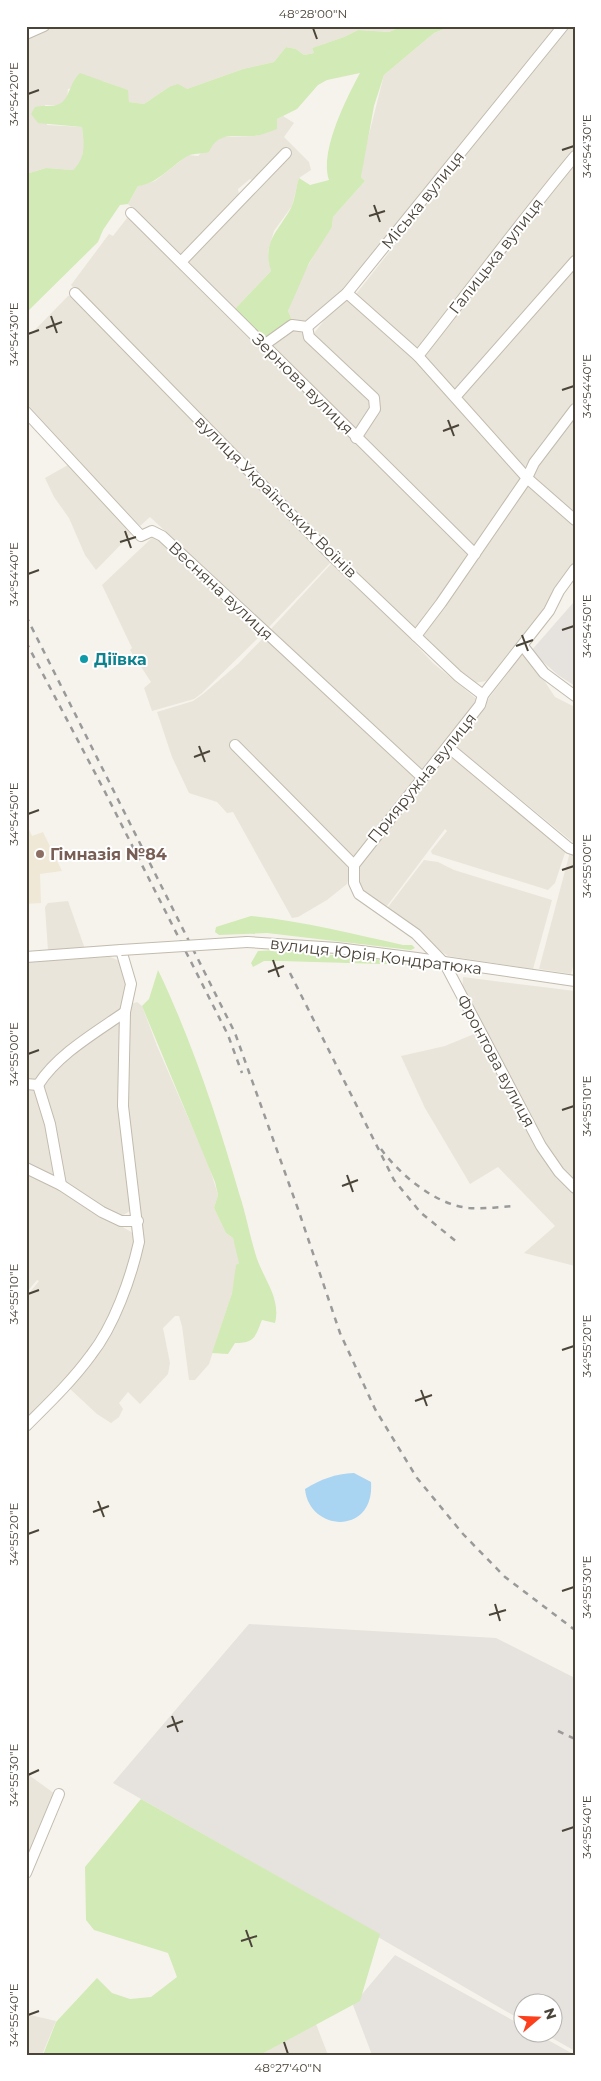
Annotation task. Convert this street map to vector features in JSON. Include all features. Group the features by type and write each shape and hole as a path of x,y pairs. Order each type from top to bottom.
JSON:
{"street":[{"path":"26,34 44,26"},
{"name":"Міська вулиця","path":"307,327 347,293 563,26"},
{"path":"181,262 286,153"},
{"name":"Галицька вулиця","path":"418,356 525,216 575,156"},
{"name":"Зернова вулиця","path":"131,213 475,554"},
{"path":"456,396 575,261"},
{"name":"вулиця Українських Воїнів","path":"74,292 335,559 458,676 483,696"},
{"path":"347,293 418,356 456,396 527,478 575,520"},
{"path":"264,345 292,325 307,327 309,337 374,398 375,409 356,438"},
{"path":"416,636 527,478 534,463 575,410"},
{"name":"Весняна вулиця","path":"26,412 141,536 152,531 162,536 422,777"},
{"name":"Прияружна вулиця","path":"354,865 480,705 483,696 512,656 523,646 549,611 558,591 575,569"},
{"path":"523,646 544,672 575,696"},
{"path":"234,745 354,865"},
{"path":"448,746 569,848 575,850"},
{"name":"Фронтова вулиця","path":"354,865 354,883 359,894 416,934 445,964 541,1146 559,1172 575,1188"},
{"name":"вулиця Юрія Кондратюка","path":"26,957 247,942 337,948 575,981"},
{"path":"26,1426 75,1375 92,1354 107,1330 135,1262 139,1242 123,1106 125,1012 130,984 121,950"},
{"path":"61,1185 50,1124 38,1085 45,1074 82,1042 125,1012"},
{"path":"26,1084 38,1085"},
{"path":"26,1168 61,1185 102,1212 121,1221 138,1221"},
{"path":"26,1873 58,1794"}],"shaded area":[{"path":"50,26 403,26 389,32 358,30 312,48 314,53 304,55 296,49 286,47 274,62 243,69 187,89 169,87 144,104 129,102 127,90 103,81 68,89 67,99 58,105 45,105 47,125 82,127 84,145 81,163 73,170 46,168 26,174 26,37"},
{"path":"452,26 556,26 346,288 310,323 293,322 288,311 299,282 320,244 332,227 333,217 365,181 361,177 364,154 384,75 434,33"},
{"path":"570,26 575,26 575,151 419,348 414,350 353,298 545,54"},
{"path":"283,116 294,123 284,137 309,162 311,170 299,178 292,206 274,231 268,251 271,271 235,309 217,294 185,261 255,182 250,179 238,189 239,195 182,257 128,204 138,186 155,181 188,155 198,156 213,142 223,137 255,136 276,129 277,119"},
{"path":"575,162 575,253 453,391 425,360 424,354"},
{"path":"127,218 134,219 470,556 417,631 337,554 71,285 109,234 113,236"},
{"path":"575,268 575,400 525,467 516,461 460,400"},
{"path":"72,295 331,562 269,627 150,517 140,526 26,405 26,339 68,296"},
{"path":"347,296 414,357 524,479 475,550 362,437 379,411 375,396 311,337 341,299"},
{"path":"291,328 297,329 372,398 374,406 355,432 271,347"},
{"path":"575,416 575,518 530,478"},
{"path":"68,465 132,533 96,570 85,555 69,518 54,497 45,478"},
{"path":"528,481 575,524 575,566 548,606 492,675 486,681 475,683 465,678 421,636"},
{"path":"155,535 261,635 194,699 152,711 144,688 151,682 130,650 132,648 102,585"},
{"path":"332,563 373,599 433,663 479,701 422,771 271,629"},
{"path":"573,603 575,605 575,686 558,675 531,651"},
{"path":"264,637 416,779 353,861 346,864 350,873 347,884 327,900 298,917 292,918 233,812 227,813 217,802 189,793 172,757 157,712 193,701 203,694 238,664"},
{"path":"522,654 528,656 555,697 575,707 575,844 454,745"},
{"path":"447,752 566,850 555,883 548,890 432,854 431,851 447,831 445,829 384,910 369,898 358,882 359,867 371,844"},
{"name":"Гімназія №84","path":"26,823 32,836 43,832 62,871 40,874 41,903 26,904"},
{"path":"570,852 575,854 575,959 571,974 539,969"},
{"path":"424,860 438,862 454,870 552,900 533,969 448,956 385,911"},
{"path":"68,901 85,949 48,951 45,907 48,903"},
{"path":"110,957 120,961 127,990 122,1010 38,1081 26,1082 26,961"},
{"path":"463,977 575,991 575,1184 544,1144 462,991"},
{"path":"137,1002 142,1006 157,1046 209,1166 218,1195 214,1208 226,1233 233,1238 239,1255 239,1263 232,1293 209,1364 195,1380 189,1380 182,1326 179,1316 175,1316 163,1328 170,1363 168,1374 140,1404 128,1392 119,1403 123,1409 119,1417 111,1423 97,1414 68,1387 94,1356 137,1262 126,1106 128,1005"},
{"path":"122,1016 121,1107 135,1208 120,1217 64,1185 42,1084 44,1077"},
{"path":"474,1034 536,1146 556,1175 575,1194 575,1266 524,1253 555,1226 498,1167 470,1184 425,1108 401,1056 445,1046"},
{"path":"26,1085 40,1093 59,1180 26,1167"},
{"path":"26,1171 133,1233 137,1239 133,1261 105,1329 91,1352 26,1422 26,1297 39,1281 37,1280 26,1293"},
{"path":"249,1624 496,1638 575,1678 575,2051 563,2044 564,1994 514,1994 514,2016 378,1937 379,1934 113,1783"},
{"path":"26,1773 55,1794 26,1869"},
{"path":"395,1955 514,2021 514,2044 555,2044 575,2055 372,2055 353,2005"},
{"path":"26,2014 56,2021 42,2055 26,2055"},
{"path":"316,2024 328,2055 260,2055"}],"green space":[{"path":"403,26 452,26 434,33 384,75 374,106 361,177 365,181 333,217 332,227 309,263 288,311 293,322 264,340 235,309 271,271 268,252 270,244 291,208 299,178 310,185 329,180 327,168 331,140 348,96 360,73 327,80 318,85 297,109 277,119 277,129 257,136 227,136 222,138 213,145 209,152 188,156 157,179 138,186 128,204 120,205 103,230 98,242 26,313 26,174 46,168 73,170 82,156 83,145 82,127 38,123 31,114 35,107 63,102 80,73 128,90 129,102 144,104 169,87 178,84 187,89 243,69 274,62 286,47 296,49 304,55 314,53 312,48 358,30 389,32"},
{"path":"251,916 308,924 403,945 412,945 415,948 411,950 267,933 219,935 215,932 216,927"},
{"path":"279,950 416,963 416,965 264,961 253,967 251,963 258,951"},
{"path":"158,970 182,1024 213,1108 244,1209 257,1259 276,1306 275,1323 262,1320 253,1338 247,1342 235,1343 228,1354 212,1353 232,1293 236,1265 239,1263 233,1238 226,1233 214,1208 218,1195 215,1182 142,1006 149,999"},
{"path":"141,1799 380,1934 360,2001 260,2055 43,2055 56,2022 97,1978 112,1993 130,1999 151,1997 177,1977 168,1953 94,1930 86,1920 85,1867"}],"water":[{"path":"354,1473 371,1482 369,1500 363,1512 353,1519 341,1522 329,1520 318,1514 309,1503 305,1489 328,1478"}],"railway":[{"path":"26,616 235,1033 340,1333 375,1409 417,1478 463,1534 505,1577 575,1630"},
{"path":"26,642 104,790 228,1035 242,1073"},
{"path":"290,973 394,1180 421,1213 457,1242"},
{"path":"381,1149 408,1178 444,1201 469,1208 515,1206"},
{"path":"558,1731 575,1739"}],"place":[{"name":"Діївка","path":"84,659"},
{"name":"Гімназія №84","path":"40,854"}]}
